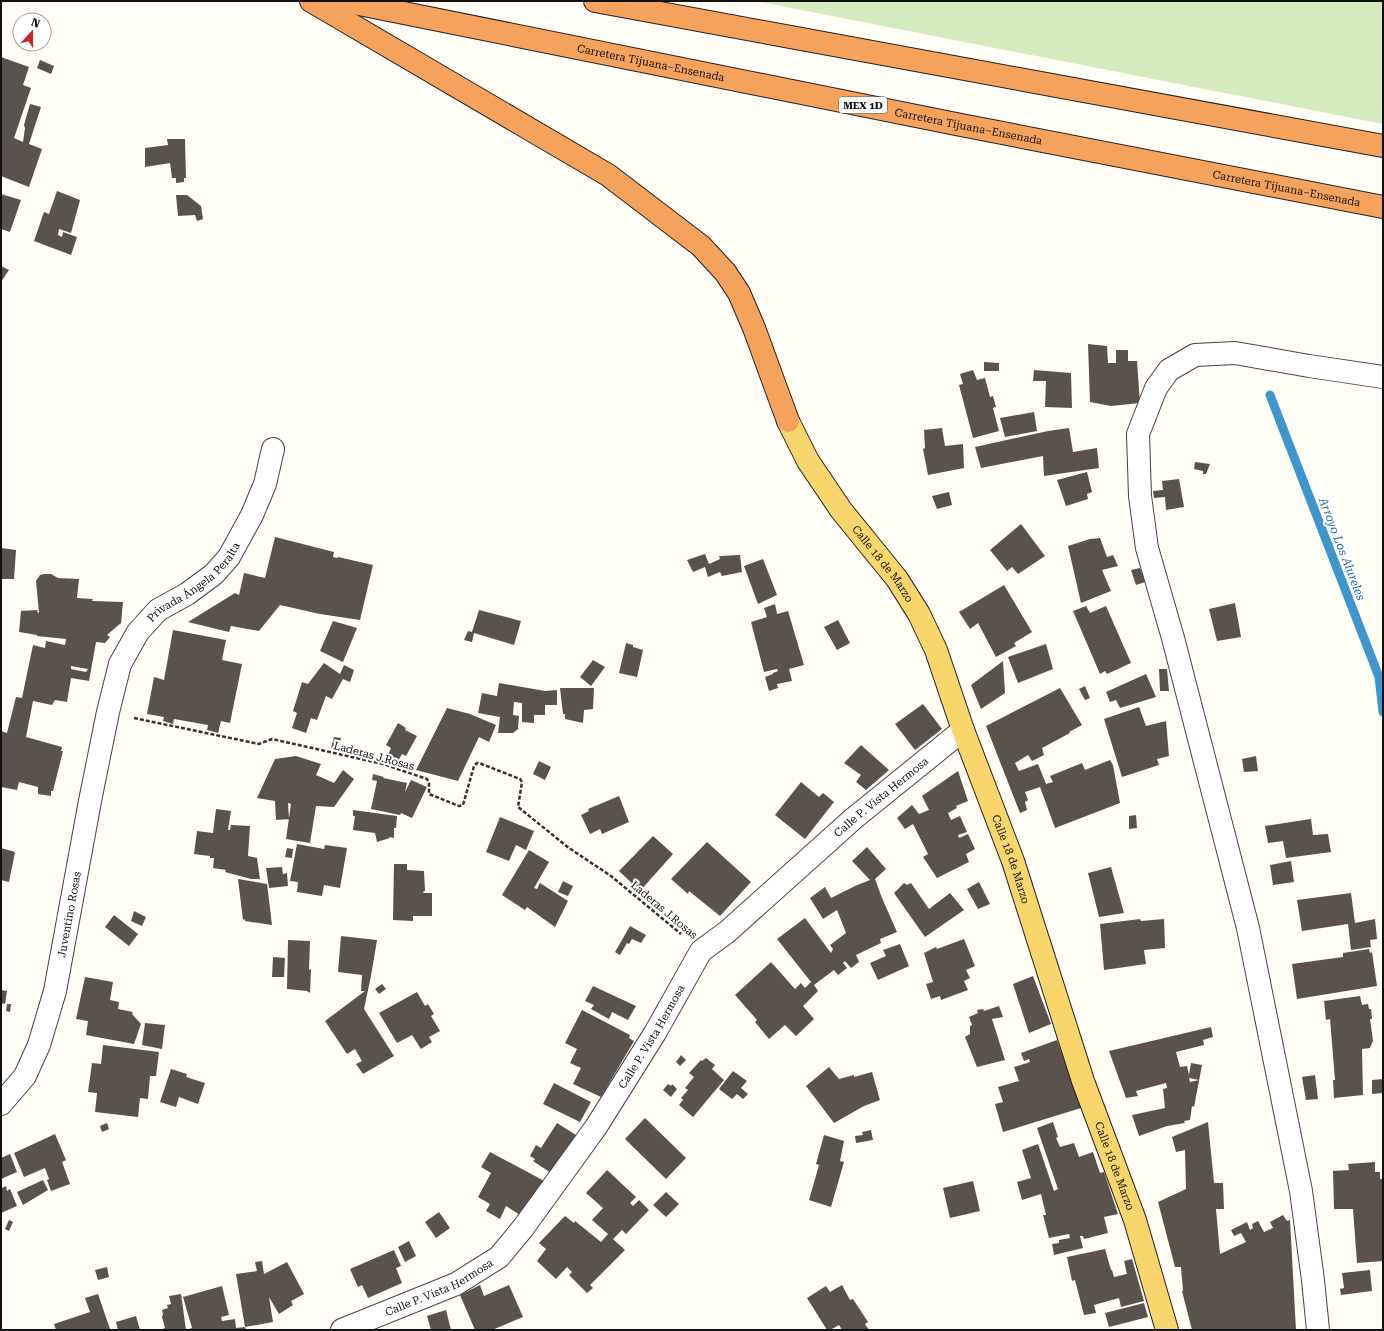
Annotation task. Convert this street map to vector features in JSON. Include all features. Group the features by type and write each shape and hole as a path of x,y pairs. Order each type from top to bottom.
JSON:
{"highway":[{"path":"311,1 608,176 701,246 725,272 739,293 754,328 788,421"},
{"name":"Carretera Tijuana–Ensenada","path":"344,1 1383,207"},
{"path":"595,1 1195,110 1383,146"}],"main road":[{"name":"Calle 18 de Marzo","path":"788,421 808,461 841,510 897,579 919,614 936,650 963,730 1014,861 1083,1081 1135,1220 1167,1330"}],"street":[{"path":"1318,1330 1301,1190 1248,928 1173,638 1147,548 1140,496 1138,434 1156,388 1169,370 1195,355 1235,353 1383,377"},
{"name":"Privada Ángela Peralta","path":"108,712 120,664 138,632 158,610 187,594 214,574 229,557 252,515 263,490 273,448"},
{"name":"Juventino Rosas","path":"1,1104 25,1076 40,1045 55,991 108,712"},
{"name":"Calle P. Vista Hermosa","path":"342,1330 456,1284 499,1257 523,1228 596,1127 655,1033 701,951 727,932 853,819 963,730"}],"path":[{"name":"Laderas J.Rosas","path":"108,712 259,744 272,739 383,764 427,779 429,783 429,794 460,806 463,805 474,766 477,763 520,779 522,786 518,807 569,848 611,876 701,951"}],"green space":[{"path":"756,1 1383,1 1383,124"}],"building":[{"path":"1,57 29,67 23,85 31,88 14,138 23,142 24,125 30,104 41,107 29,144 42,149 29,187 1,176"},
{"path":"40,60 54,66 51,74 37,68"},
{"path":"167,139 185,139 186,178 184,178 184,182 176,183 176,178 172,178 170,163 145,167 145,148 168,145"},
{"path":"57,191 80,200 71,233 59,229 58,235 62,237 63,232 77,237 71,255 34,241 44,212 49,214"},
{"path":"1,194 21,200 10,232 1,229"},
{"path":"176,195 187,195 201,206 203,219 197,221 195,215 178,216"},
{"path":"1,266 9,270 1,282"},
{"path":"1088,344 1107,346 1108,363 1116,363 1116,350 1128,350 1128,361 1137,361 1140,403 1111,406 1090,402"},
{"path":"984,362 999,363 999,371 984,371"},
{"path":"973,370 977,380 985,378 990,397 993,396 996,407 993,408 999,431 973,438 959,385 963,384 960,374"},
{"path":"1034,370 1071,373 1072,408 1045,407 1046,381 1033,381"},
{"path":"1034,412 1037,431 1005,437 1000,418"},
{"path":"942,428 945,446 963,444 964,468 928,475 923,449 925,448 924,430"},
{"path":"1069,428 1073,452 1097,448 1099,468 1044,476 1043,456 981,468 975,447 1048,431"},
{"path":"1195,462 1210,464 1206,474 1203,474 1203,471 1194,469"},
{"path":"1087,472 1092,492 1087,494 1088,499 1066,506 1057,480"},
{"path":"1179,479 1184,507 1166,510 1165,497 1154,498 1153,491 1163,490 1162,481"},
{"path":"949,492 952,505 937,509 932,496"},
{"path":"1021,524 1045,556 1018,574 1012,567 1007,571 990,550"},
{"path":"275,537 334,552 333,557 373,565 360,620 320,614 280,605 259,631 231,626 229,632 188,622 235,593 239,595 244,573 265,578"},
{"path":"1100,538 1107,557 1113,555 1118,566 1102,570 1111,591 1081,603 1068,546 1090,539"},
{"path":"1,548 16,550 14,579 1,579"},
{"path":"705,554 709,564 720,559 719,556 740,555 742,572 722,576 720,572 708,577 705,567 693,572 687,560"},
{"path":"763,559 777,595 758,604 744,566"},
{"path":"1140,568 1145,582 1136,585 1131,570"},
{"path":"51,574 58,578 79,579 77,598 93,599 92,601 123,602 121,623 107,635 110,637 105,643 96,642 89,681 71,678 67,702 55,700 52,705 33,701 26,737 62,747 61,751 63,751 53,791 51,791 51,796 38,794 38,787 19,782 17,790 1,787 1,731 7,733 16,697 22,698 33,645 45,648 46,641 65,645 66,639 37,636 19,632 21,611 38,610 37,612 39,613 36,581 40,575","holes":["71,666 88,669 86,672 71,669"]},
{"path":"1004,585 1032,632 1014,643 1016,646 996,657 978,623 970,629 959,612"},
{"path":"1235,603 1241,637 1217,641 1209,609"},
{"path":"775,604 777,614 788,611 804,665 789,669 792,681 777,684 778,688 769,691 765,677 778,671 777,669 764,672 751,622 767,617 764,608"},
{"path":"1086,606 1090,613 1106,606 1131,663 1107,674 1105,671 1100,674 1073,611"},
{"path":"479,610 521,621 514,645 474,633 472,642 464,640 468,631 472,632"},
{"path":"838,620 850,643 837,650 824,627"},
{"path":"333,621 357,628 343,662 320,651"},
{"path":"173,630 226,640 222,660 242,664 230,723 221,721 218,733 207,730 208,725 174,719 173,724 163,721 164,717 147,714 154,677 164,680"},
{"path":"626,643 643,650 637,677 619,673"},
{"path":"1046,644 1053,669 1018,683 1008,657"},
{"path":"593,660 605,667 591,686 580,677"},
{"path":"1003,661 1005,693 981,709 971,685"},
{"path":"324,663 340,674 344,665 354,670 350,682 343,679 332,699 326,696 317,720 311,718 306,733 292,728 297,713 293,711 302,682 308,684"},
{"path":"1159,669 1167,669 1169,691 1160,691"},
{"path":"1146,674 1156,697 1120,708 1116,700 1110,702 1106,692"},
{"path":"499,683 545,691 557,690 557,705 545,705 545,715 534,715 534,723 522,722 522,703 514,702 513,715 519,716 518,729 513,733 498,733 500,717 478,713 482,693 497,696"},
{"path":"1085,686 1090,698 1085,700 1079,689"},
{"path":"560,688 594,688 593,709 584,710 583,723 565,719"},
{"path":"1060,688 1082,725 1042,748 1044,755 1032,761 1028,755 1015,763 1019,771 1038,764 1046,784 1053,782 1050,776 1082,763 1085,770 1110,760 1113,765 1120,803 1055,828 1040,787 1025,792 1028,800 1025,802 1027,810 1020,813 986,726"},
{"path":"923,704 942,729 915,750 895,724"},
{"path":"1139,707 1146,726 1166,721 1169,756 1157,759 1159,765 1122,777 1104,719"},
{"path":"447,708 470,714 496,725 489,742 479,737 458,781 416,770"},
{"path":"398,723 406,728 405,730 417,736 406,756 402,754 397,763 387,758 391,748 386,745"},
{"path":"334,737 341,738 338,750 331,748"},
{"path":"861,745 889,770 866,790 856,782 861,775 844,763"},
{"path":"296,756 321,764 316,775 334,783 343,770 354,779 334,807 316,806 310,843 286,839 289,819 276,820 275,801 257,798 275,759","holes":["288,803 291,804 289,818"]},
{"path":"1256,756 1258,771 1244,772 1242,759"},
{"path":"539,761 551,767 545,780 533,774"},
{"path":"958,771 968,801 956,806 957,808 948,813 951,820 960,816 967,832 958,835 959,838 968,834 975,849 966,854 969,862 937,878 923,857 928,854 913,824 905,829 897,818 912,805 919,814 929,810 922,796"},
{"path":"373,774 384,777 383,778 407,783 405,792 411,780 427,787 412,818 401,813 400,815 371,809 377,781 372,780"},
{"path":"801,782 819,797 823,793 834,802 805,839 775,815"},
{"path":"619,796 629,822 602,834 600,829 590,834 581,815 589,811 588,809"},
{"path":"216,809 231,811 228,830 230,830 231,825 250,826 248,856 257,858 260,879 251,879 225,872 226,870 213,868 214,858 194,854 197,831 213,833"},
{"path":"353,810 397,816 396,828 394,828 394,838 389,837 390,838 377,842 375,833 353,830 355,816 353,816"},
{"path":"1136,815 1137,828 1129,829 1129,816"},
{"path":"500,817 534,831 526,850 516,845 509,861 486,852"},
{"path":"1311,819 1313,835 1328,834 1331,852 1286,858 1283,841 1268,843 1265,826"},
{"path":"653,836 673,854 640,891 619,871"},
{"path":"707,842 751,882 720,916 689,891 688,894 671,879"},
{"path":"297,844 324,849 325,845 347,848 340,888 324,885 322,896 297,892 298,882 290,881"},
{"path":"867,847 886,869 875,879 897,932 880,939 881,943 856,955 859,962 851,968 845,961 843,963 847,968 838,975 834,970 814,985 818,991 803,1006 814,1019 796,1036 785,1025 769,1039 755,1022 757,1020 735,995 771,962 795,989 801,983 805,988 811,982 777,939 805,918 831,953 833,949 830,945 846,933 837,910 823,919 810,898 825,887 831,898 870,880 852,861"},
{"path":"1,848 15,852 9,882 1,880"},
{"path":"287,848 293,849 292,858 285,857"},
{"path":"529,850 549,862 534,888 537,889 540,883 568,901 555,927 527,907 525,910 502,895"},
{"path":"1291,861 1294,882 1273,885 1270,865"},
{"path":"394,864 407,864 407,870 424,871 425,891 423,893 432,893 432,916 413,916 413,921 393,920"},
{"path":"282,867 283,874 287,873 288,886 269,888 266,868"},
{"path":"1111,867 1124,913 1099,917 1088,873"},
{"path":"238,879 267,884 272,925 245,921 245,919 243,920"},
{"path":"563,881 573,886 568,896 558,892"},
{"path":"979,882 990,904 978,909 967,889"},
{"path":"904,883 907,885 911,883 929,909 950,893 964,910 925,937 894,893"},
{"path":"1351,893 1355,923 1375,919 1377,939 1370,940 1371,947 1351,950 1348,924 1302,931 1297,900"},
{"path":"134,911 146,917 142,926 131,921"},
{"path":"114,915 138,934 129,946 105,927"},
{"path":"1140,919 1141,921 1164,919 1165,948 1144,950 1146,964 1104,970 1100,924"},
{"path":"630,926 646,935 641,943 632,939 629,944 627,943 620,955 615,952"},
{"path":"341,936 377,940 364,1009 394,1056 363,1074 356,1064 362,1061 355,1049 347,1054 325,1021 365,991 361,991 362,975 338,972"},
{"path":"964,939 975,966 966,970 970,978 964,981 968,990 941,1000 940,996 931,999 926,984 933,982 924,953 936,947 937,949"},
{"path":"288,940 310,941 310,993 307,991 287,989"},
{"path":"900,944 909,966 878,980 870,963 886,956 883,950"},
{"path":"1369,949 1370,953 1372,952 1377,986 1297,999 1292,964 1343,957 1343,953"},
{"path":"273,957 285,958 284,977 272,977"},
{"path":"1033,976 1051,1024 1029,1033 1013,984"},
{"path":"85,977 113,982 110,1000 119,1002 118,1009 133,1012 132,1014 141,1024 134,1044 86,1035 88,1021 76,1019"},
{"path":"382,984 386,989 379,994 375,989"},
{"path":"593,986 636,1006 628,1020 612,1012 609,1019 591,1009 594,1005 585,1001"},
{"path":"1,990 7,991 5,1004 1,1003"},
{"path":"417,992 425,1006 428,1004 434,1014 431,1016 440,1031 429,1037 432,1042 421,1049 412,1035 397,1043 379,1013"},
{"path":"1360,996 1362,1005 1368,1004 1369,1009 1371,1009 1372,1019 1370,1019 1373,1041 1370,1048 1362,1049 1363,1095 1334,1098 1333,1080 1335,1080 1330,1019 1326,1020 1324,1001"},
{"path":"7,1004 11,1004 10,1012 6,1011"},
{"path":"999,1006 1003,1017 992,1019 1005,1060 977,1067 965,1037 970,1034 970,1026 972,1025 969,1017 978,1013 977,1010 983,1009 984,1011"},
{"path":"582,1010 630,1035 629,1038 634,1041 601,1097 573,1084 581,1068 570,1063 577,1049 565,1043"},
{"path":"145,1023 165,1025 162,1049 142,1045"},
{"path":"1211,1027 1213,1037 1203,1040 1204,1045 1176,1052 1180,1067 1187,1066 1189,1075 1191,1063 1202,1065 1194,1107 1192,1106 1190,1120 1184,1121 1185,1123 1167,1126 1139,1136 1132,1115 1165,1108 1163,1089 1167,1088 1166,1083 1136,1091 1138,1096 1126,1098 1109,1051","holes":["1189,1078 1199,1080 1190,1082"]},
{"path":"1057,1040 1081,1108 1003,1132 995,1104 1003,1102 998,1087 1019,1081 1014,1067 1030,1062 1029,1059 1024,1061 1021,1053"},
{"path":"103,1045 159,1052 156,1076 150,1076 148,1099 140,1098 138,1117 95,1112 97,1093 88,1092 92,1063 101,1064"},
{"path":"681,1055 686,1060 680,1066 676,1062"},
{"path":"706,1058 715,1065 712,1069 724,1080 693,1117 679,1105 683,1100 681,1098 688,1090 685,1088 694,1077 689,1073 701,1060 702,1061"},
{"path":"829,1067 839,1079 872,1072 880,1100 864,1106 834,1123 806,1086"},
{"path":"171,1069 187,1074 186,1077 205,1083 198,1104 179,1097 176,1107 160,1102"},
{"path":"733,1071 747,1081 741,1088 748,1094 743,1099 737,1094 732,1099 719,1089"},
{"path":"1315,1075 1318,1099 1306,1100 1302,1077"},
{"path":"1383,1079 1383,1093 1372,1094 1372,1080"},
{"path":"554,1083 591,1102 580,1122 543,1104"},
{"path":"668,1084 671,1086 672,1084 677,1089 671,1097 663,1090"},
{"path":"645,1118 686,1158 666,1179 625,1139"},
{"path":"1053,1122 1058,1137 1056,1138 1060,1147 1074,1143 1079,1157 1093,1152 1100,1173 1104,1172 1118,1214 1104,1217 1108,1233 1084,1239 1083,1236 1080,1236 1083,1248 1054,1255 1052,1244 1059,1243 1059,1240 1070,1238 1069,1234 1049,1238 1043,1215 1046,1215 1041,1194 1022,1200 1017,1182 1031,1178 1022,1150 1038,1144 1054,1191 1058,1189 1037,1128"},
{"path":"1208,1122 1214,1183 1223,1183 1224,1209 1216,1209 1220,1254 1246,1242 1241,1233 1234,1236 1231,1230 1247,1222 1250,1230 1253,1228 1252,1224 1258,1221 1264,1232 1273,1228 1270,1222 1283,1215 1287,1221 1290,1220 1296,1330 1192,1330 1182,1291 1181,1267 1175,1267 1158,1202 1186,1189 1185,1150 1176,1152 1172,1137"},
{"path":"107,1123 109,1129 102,1132 100,1126"},
{"path":"557,1123 576,1135 561,1158 554,1175 533,1161 535,1159 530,1156 536,1145 541,1148"},
{"path":"871,1130 873,1140 856,1143 855,1136 863,1135 862,1132"},
{"path":"55,1134 66,1160 62,1162 70,1184 51,1191 45,1168 24,1177 14,1153"},
{"path":"824,1135 844,1141 840,1161 844,1162 831,1207 809,1200 819,1165 816,1164"},
{"path":"490,1152 548,1183 523,1217 506,1206 500,1219 486,1211 490,1204 478,1197 491,1173 481,1167"},
{"path":"10,1154 17,1172 1,1179 1,1158"},
{"path":"1375,1162 1375,1172 1380,1172 1380,1179 1383,1179 1383,1261 1357,1263 1353,1209 1334,1209 1333,1171 1349,1170 1348,1164"},
{"path":"607,1170 636,1197 630,1203 633,1206 639,1200 649,1210 626,1234 622,1230 613,1239 625,1250 590,1285 593,1288 587,1293 569,1275 572,1272 567,1267 556,1279 537,1261 546,1249 539,1243 565,1216 574,1223 575,1221 601,1242 608,1234 592,1220 603,1208 586,1193"},
{"path":"43,1180 48,1190 23,1205 17,1192"},
{"path":"973,1181 980,1211 950,1218 943,1188"},
{"path":"1,1185 2,1188 6,1186 7,1191 10,1189 17,1206 1,1213"},
{"path":"666,1192 679,1204 666,1217 653,1205"},
{"path":"439,1212 450,1228 436,1238 425,1222"},
{"path":"9,1220 13,1222 9,1231 5,1229"},
{"path":"409,1241 416,1256 405,1262 398,1247"},
{"path":"1105,1249 1114,1277 1127,1274 1124,1261 1132,1259 1144,1301 1121,1307 1119,1298 1094,1305 1096,1313 1084,1315 1075,1280 1072,1281 1067,1257"},
{"path":"394,1250 401,1266 396,1268 402,1283 368,1298 362,1285 358,1287 350,1269"},
{"path":"262,1261 264,1274 287,1262 304,1294 291,1301 293,1305 279,1314 269,1297 273,1322 245,1327 236,1274 257,1271 255,1262"},
{"path":"107,1267 109,1277 98,1280 95,1270"},
{"path":"1370,1270 1372,1291 1341,1295 1340,1289 1344,1288 1342,1273"},
{"path":"480,1285 484,1296 509,1285 523,1317 492,1330 475,1330 460,1295"},
{"path":"842,1285 850,1300 853,1299 868,1322 865,1324 869,1330 842,1330 839,1325 827,1330 807,1298 826,1286 830,1292"},
{"path":"222,1286 229,1315 221,1317 222,1321 235,1319 236,1328 245,1327 246,1330 186,1330 192,1328 183,1297"},
{"path":"98,1294 110,1329 56,1330 54,1324 90,1312 85,1298"},
{"path":"181,1294 186,1330 160,1330 165,1328 162,1310 168,1308 167,1305 171,1304 169,1296"},
{"path":"1144,1303 1148,1317 1109,1327 1105,1313"},
{"path":"446,1310 451,1330 431,1330 427,1316"},
{"path":"136,1316 140,1330 118,1330 116,1322"}],"waterway":[{"name":"Arroyo Los Alureles","path":"1270,395 1379,677 1383,712"}]}
